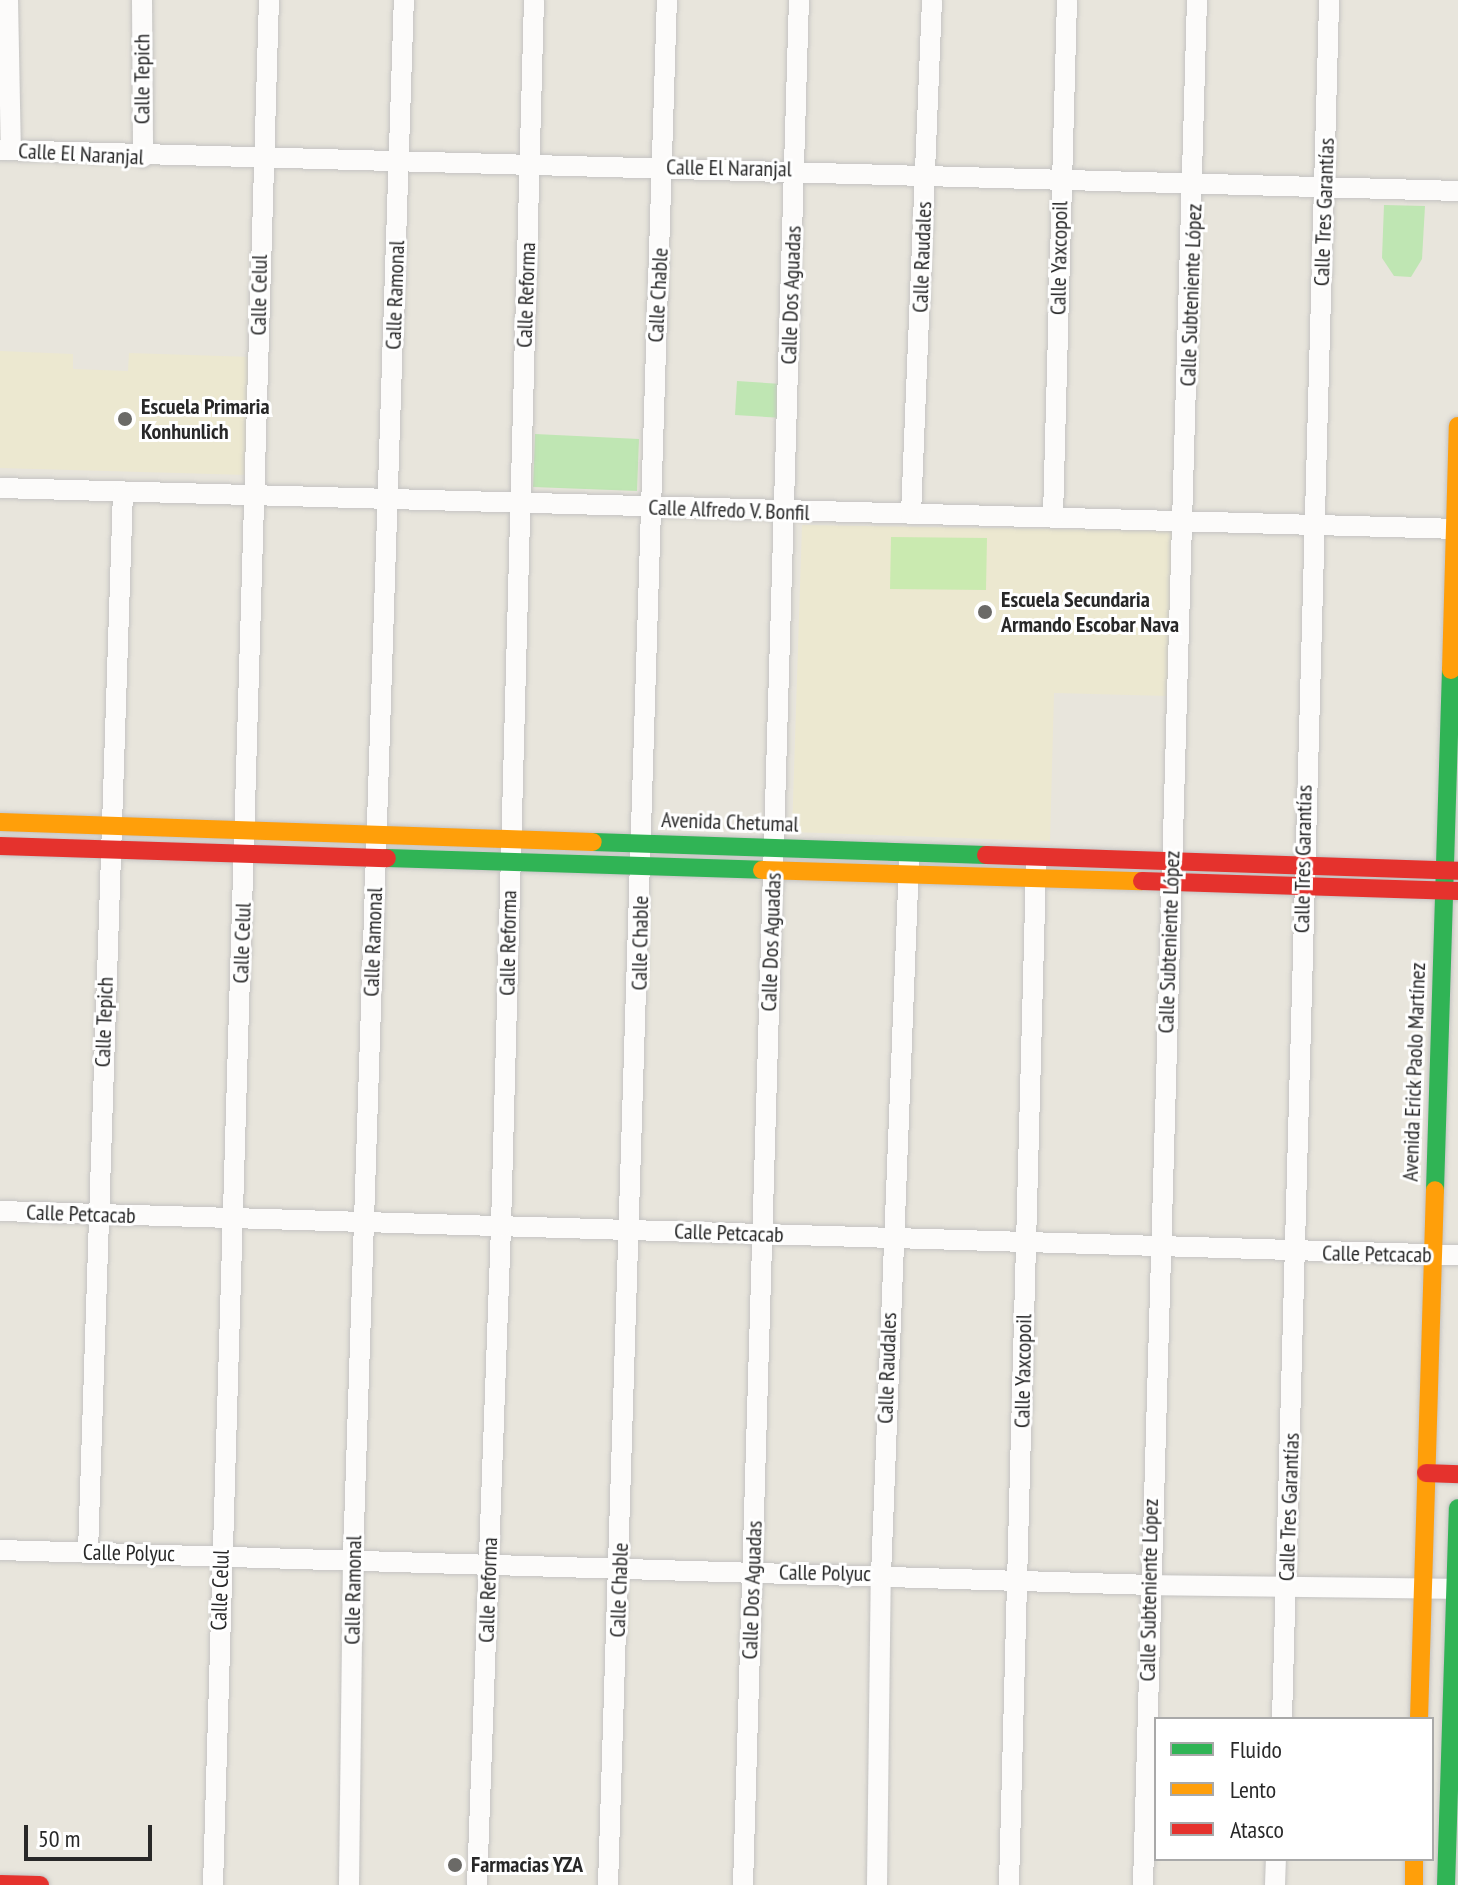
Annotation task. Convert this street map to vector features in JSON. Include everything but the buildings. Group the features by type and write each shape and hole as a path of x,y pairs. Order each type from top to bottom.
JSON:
{"main road":[{"name":"Avenida Erick Paolo Martínez","path":"1419,1717 1433,1254 1451,891 1458,426"},
{"name":"Avenida Chetumal","path":"0,822 1451,870"},
{"path":"0,846 1451,891"},
{"path":"1426,1473 1458,1474"},
{"path":"1446,1885 1458,1508"},
{"path":"1414,1861 1414,1885"},
{"path":"0,1884 40,1885"}],"street":[{"path":"5,150 8,0"},
{"name":"Calle Tepich","path":"142,0 143,157"},
{"name":"Calle Celul","path":"213,1885 221,1555 247,830 262,159 269,0"},
{"name":"Calle Ramonal","path":"349,1885 353,1558 404,0"},
{"name":"Calle Reforma","path":"477,1885 501,1226 509,839 534,0"},
{"name":"Calle Chable","path":"608,1885 632,1230 649,508 664,166 667,0"},
{"name":"Calle Dos Aguadas","path":"743,1885 759,1234 785,512 799,0"},
{"name":"Calle Raudales","path":"911,514 932,0"},
{"name":"Calle Yaxcopoil","path":"1053,517 1067,0"},
{"name":"Calle Subteniente López","path":"1143,1885 1157,1246 1195,184 1197,0"},
{"name":"Calle Tres Garantías","path":"1282,1717 1296,1252 1302,865 1329,0"},
{"name":"Calle El Naranjal","path":"5,150 530,168 664,166 795,169 925,179 1458,191"},
{"name":"Calle Alfredo V. Bonfil","path":"0,488 519,506 1456,529"},
{"name":"Calle Tepich","path":"88,1552 123,493"},
{"name":"Calle Raudales","path":"877,1885 881,1575 891,1238 910,852"},
{"name":"Calle Yaxcopoil","path":"1009,1885 1036,857"},
{"name":"Calle Petcacab","path":"0,1211 1458,1255"},
{"name":"Calle Polyuc","path":"0,1550 353,1558 1149,1585 1457,1589"},
{"path":"1275,1885 1276,1861"}],"shaded area":[{"name":"Escuela Primaria Konhunlich","path":"0,351 73,354 73,369 128,371 129,353 252,357 248,475 0,468"},
{"name":"Escuela Secundaria Armando Escobar Nava","path":"802,525 1173,531 1168,696 1054,693 1050,841 792,832"}],"green space":[{"path":"1384,205 1425,206 1422,259 1411,277 1394,276 1382,258"},
{"path":"737,381 782,384 783,418 735,415"},
{"path":"535,434 639,439 637,491 533,487"},
{"path":"891,537 987,538 986,590 890,589"}],"traffic: fast":[{"path":"1435,1190 1451,670"},
{"path":"593,842 986,855"},
{"path":"387,858 762,870"},
{"path":"1446,1885 1458,1508"}],"traffic: slow":[{"path":"1451,670 1458,426"},
{"path":"0,822 593,842"},
{"path":"762,870 1142,881"},
{"path":"1419,1717 1435,1190"},
{"path":"1414,1861 1414,1885"}],"traffic: jam":[{"path":"0,846 387,858"},
{"path":"986,855 1458,871"},
{"path":"1142,881 1458,891"},
{"path":"1426,1473 1458,1474"},
{"path":"0,1884 40,1885"}],"place":[{"name":"Escuela Primaria Konhunlich","path":"125,419"},
{"name":"Escuela Secundaria Armando Escobar Nava","path":"985,612"},
{"name":"Farmacias YZA","path":"455,1865"}]}
